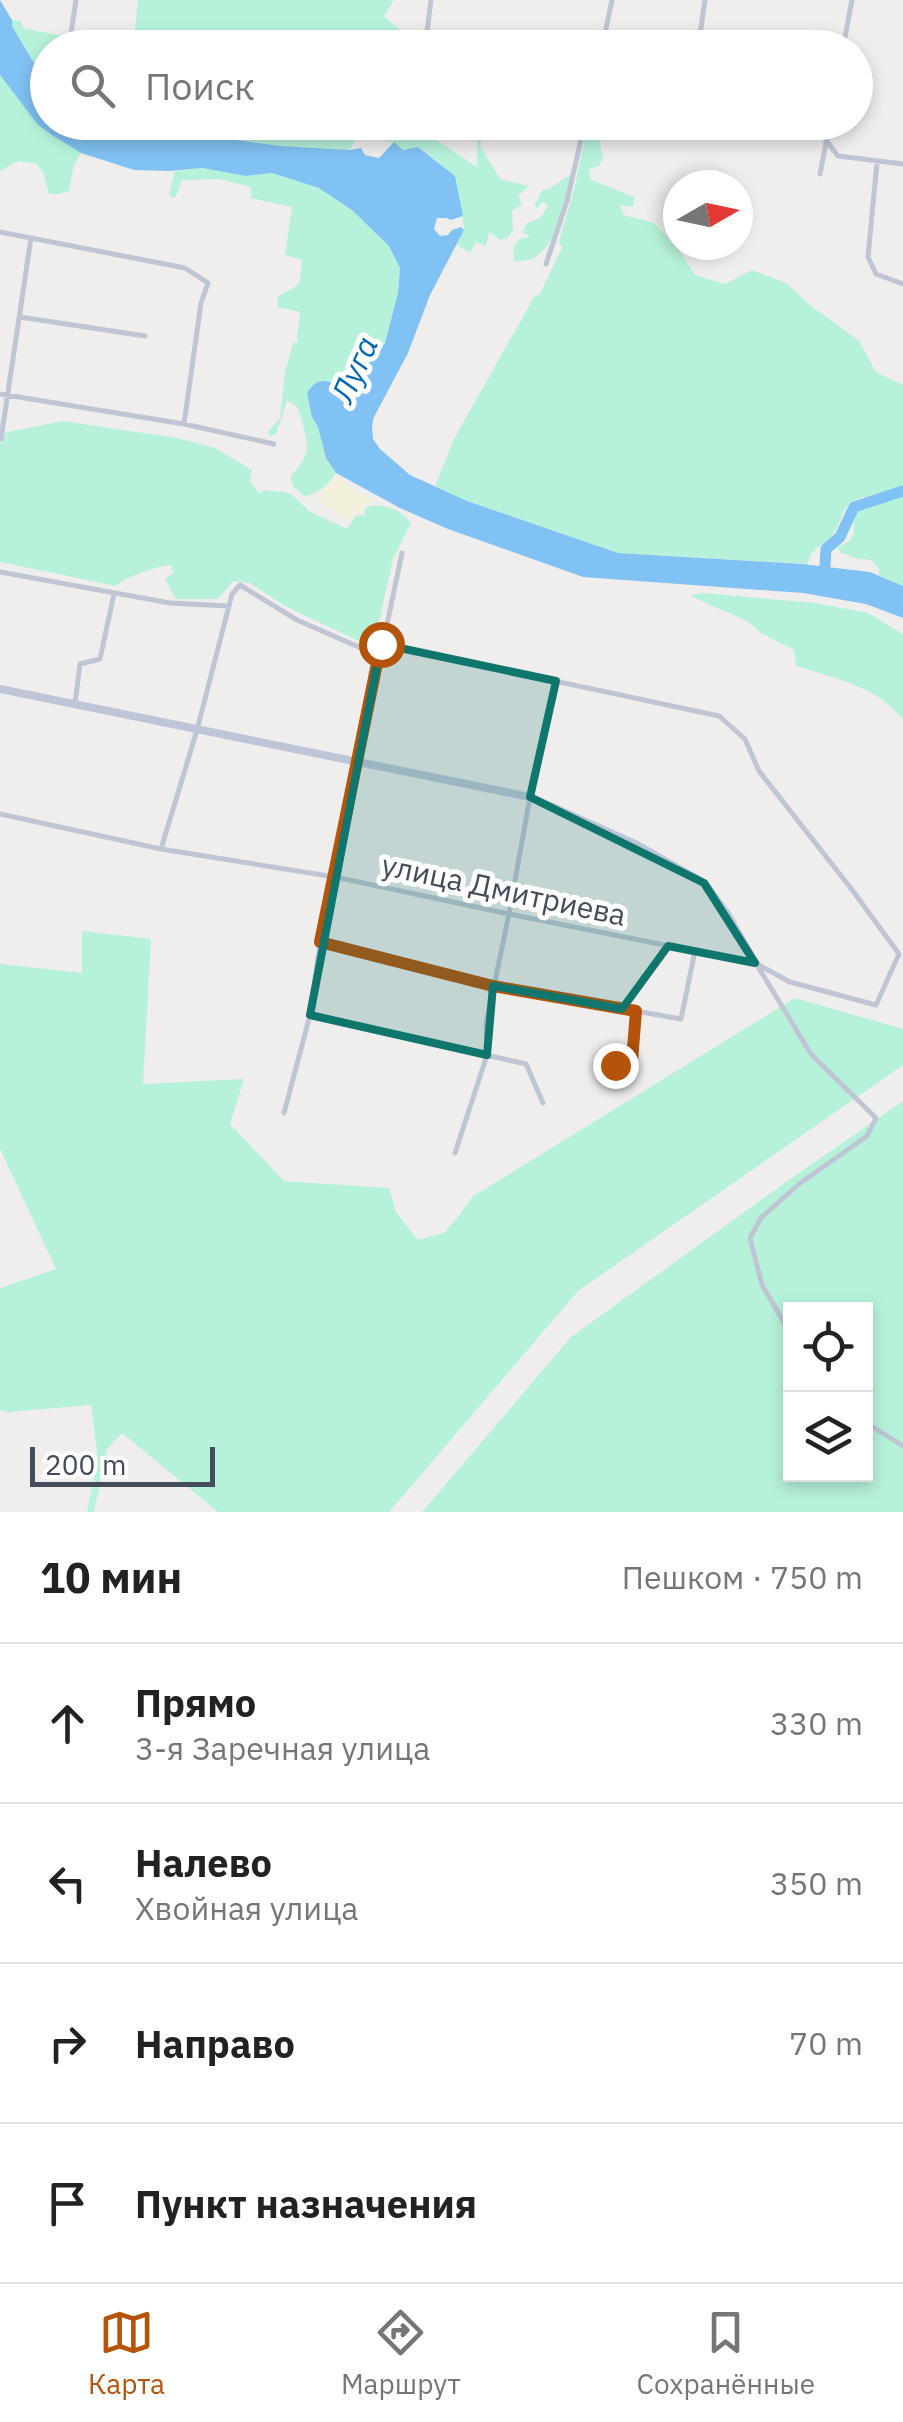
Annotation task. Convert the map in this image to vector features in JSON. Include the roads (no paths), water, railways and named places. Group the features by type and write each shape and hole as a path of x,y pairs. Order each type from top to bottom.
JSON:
{"street":[{"path":"71,30 76,0"},
{"path":"427,30 431,0"},
{"path":"606,30 612,0"},
{"path":"701,30 705,0"},
{"path":"847,30 852,0"},
{"path":"546,264 567,201 580,140"},
{"path":"826,140 838,156 903,164"},
{"path":"820,174 826,140"},
{"path":"876,162 868,257 876,274 903,284"},
{"path":"0,232 185,268 208,282 201,303 184,424"},
{"path":"0,438 3,395 20,317 31,238"},
{"path":"20,317 145,336"},
{"path":"3,395 184,424 274,444"},
{"path":"284,1113 310,1015 320,942 402,553"},
{"path":"0,572 170,603 228,606"},
{"path":"162,850 228,606 240,585 297,620 379,655"},
{"path":"75,705 80,664 100,659 114,594"},
{"path":"381,644 556,682 486,1024 488,1055 455,1152"},
{"name":"улица Дмитриева","path":"0,814 162,850 335,877 755,963 790,982 876,1005 899,954 758,770 745,739 719,716 556,682"},
{"path":"0,689 530,797 636,845 704,883 727,914 811,1054 876,1118 867,1136 800,1184 761,1218 750,1238 762,1285 783,1321"},
{"path":"320,942 493,986 681,1020 694,951"},
{"path":"622,1009 668,946"},
{"path":"615,1065 632,1061 636,1011"},
{"path":"310,1015 526,1064 544,1103"},
{"path":"873,1428 903,1446"}],"water":[{"path":"0,0 30,56 30,114 0,75"},
{"path":"60,140 236,140 280,146 361,148 365,155 379,158 394,142 403,150 418,147 455,176 463,216 451,220 437,218 434,229 440,236 461,227 464,230 374,417 373,439 380,449 410,475 467,501 618,553 870,572 903,586 903,618 866,604 803,593 583,577 448,529 336,473 326,458 307,393 319,382 356,381 385,343 400,268 389,246 353,211 319,188 272,173 246,176 202,168 134,170 81,153"}],"waterway":[{"path":"824,581 826,549 840,537 854,507 903,491"}],"water label":[{"name":"Луга","path":"354,369"}]}
